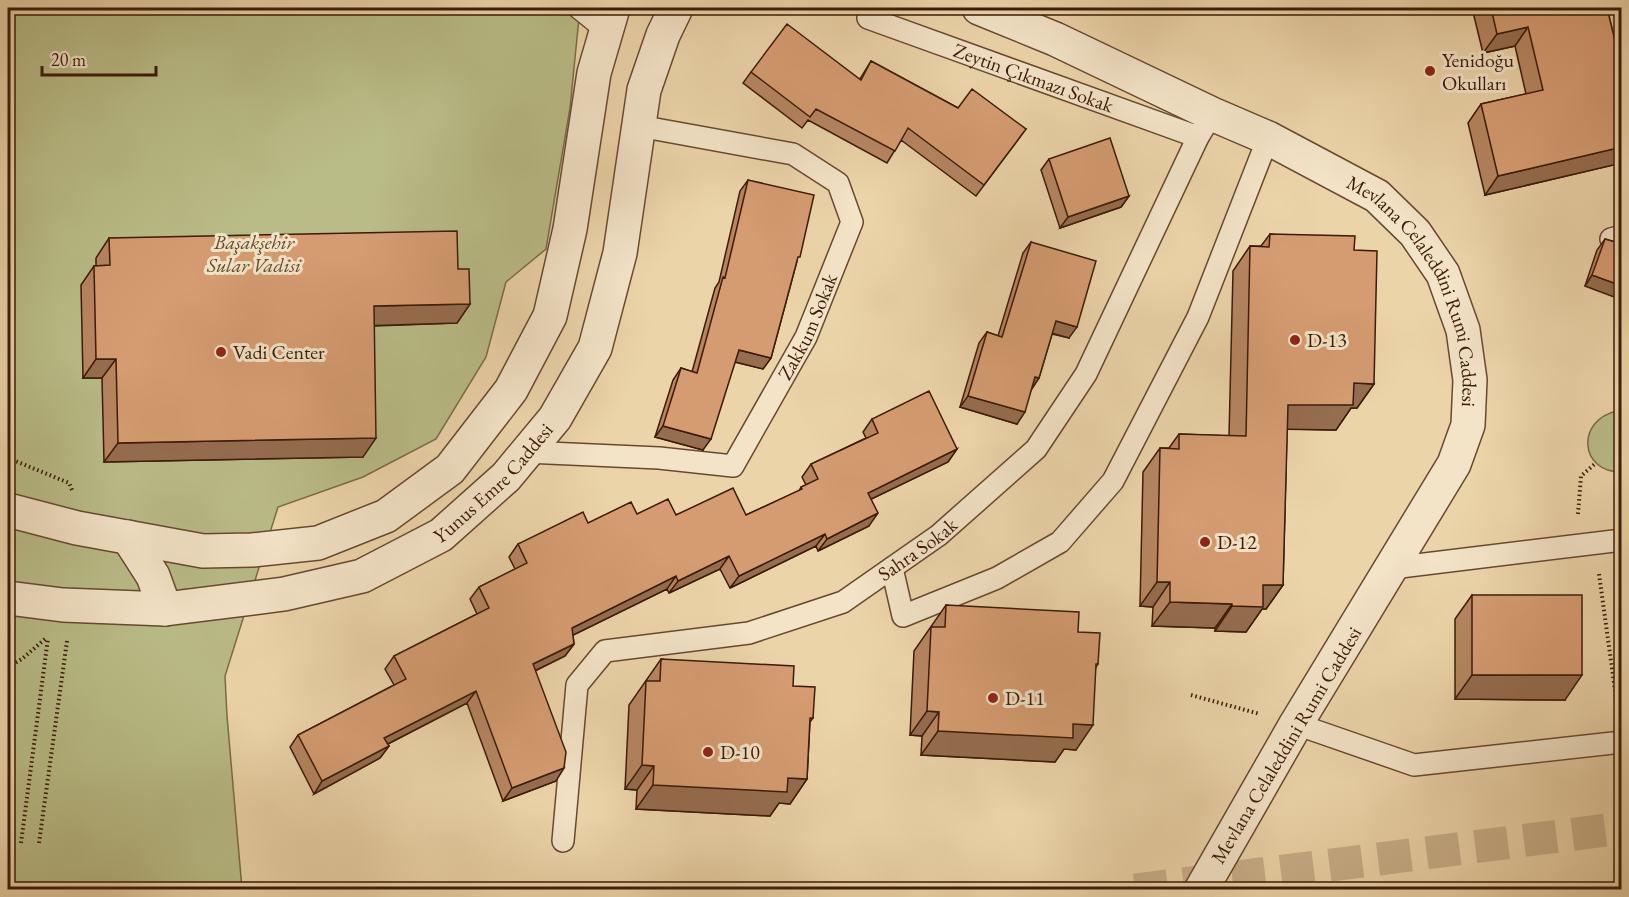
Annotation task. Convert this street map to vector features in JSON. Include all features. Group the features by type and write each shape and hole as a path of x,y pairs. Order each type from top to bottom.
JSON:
{"street":[{"name":"Yunus Emre Caddesi","path":"8,598 63,605 165,609 284,594 362,576 441,535 506,477 555,418 595,348 620,253 644,90 663,35 676,8"},
{"name":"Mevlana Celaleddini Rumi Caddesi","path":"979,8 1055,39 1205,125 1268,138 1377,196 1415,233 1443,274 1463,330 1470,380 1468,425 1454,464 1296,724 1201,890"},
{"name":"Yunus Emre Caddesi","path":"8,510 77,528 203,551 252,550 318,543 386,516 450,468 511,390 550,316 570,230 594,73 609,19"},
{"path":"128,537 153,576 165,609"}],"lane":[{"path":"579,8 609,19"},
{"name":"Zeytin Çıkmazı Sokak","path":"868,18 1205,125"},
{"name":"Sahra Sokak","path":"563,841 577,685 604,651 749,633 843,602 939,535 1036,449 1086,374 1205,125"},
{"name":"Zakkum Sokak","path":"526,452 659,458 733,466 806,337 852,222 838,183 793,154 639,126"},
{"path":"892,568 903,616 997,578 1060,542 1113,480 1193,327 1268,138"},
{"path":"1392,568 1622,540"},
{"path":"1296,724 1414,765 1622,742"}],"path":[{"path":"1596,463 1581,476 1578,509 1589,544 1618,717"},
{"path":"21,843 48,636"},
{"path":"1191,695 1296,724"}],"green space":[{"name":"Başakşehir Sular Vadisi","path":"8,8 580,8 570,108 546,249 506,282 486,357 436,439 363,477 278,507 225,676 242,889 8,889"},
{"path":"1617,411 1621,412 1621,472 1607,470 1597,464 1590,455 1588,445 1589,434 1594,424 1604,416"}],"building":[{"path":"1491,8 1607,8 1622,69 1622,147 1498,176 1481,104 1543,90 1528,27 1497,34"},
{"path":"787,24 861,80 871,61 958,108 972,89 1026,129 984,185 908,128 895,151 816,109 810,117 751,72"},
{"path":"1110,138 1129,196 1068,217 1049,159"},
{"path":"748,180 814,195 800,257 798,257 771,358 739,350 711,439 663,426 681,368 697,373 723,277 725,278"},
{"name":"Vadi Center","path":"457,231 458,269 469,269 470,304 374,306 376,438 118,443 116,359 96,359 94,266 110,265 109,238"},
{"path":"1270,234 1355,236 1354,250 1377,251 1374,384 1354,383 1353,405 1288,405 1283,585 1263,585 1263,607 1170,602 1170,582 1157,582 1160,448 1179,449 1179,434 1246,436 1250,246 1269,247"},
{"path":"1605,239 1622,244 1622,286 1592,275"},
{"path":"1031,242 1096,261 1077,327 1056,321 1039,378 1035,377 1025,412 968,396 987,332 1002,337"},
{"path":"929,391 957,449 868,493 878,513 827,539 825,534 739,576 729,556 678,581 676,576 572,628 574,644 533,664 566,752 564,768 512,788 476,691 384,738 389,746 322,781 298,735 406,679 394,656 489,608 479,587 527,563 518,544 583,512 588,523 631,502 637,514 668,499 676,515 733,488 746,515 818,479 811,464 878,433 872,419"},
{"path":"1472,595 1582,595 1582,675 1472,675"},
{"name":"D-11","path":"946,605 1079,612 1078,632 1100,633 1093,725 1073,724 1073,738 938,731 939,712 927,711 931,627 945,627"},
{"name":"D-10","path":"661,659 794,666 793,686 815,687 813,718 810,718 807,779 788,778 787,792 653,785 654,766 642,765 646,681 660,681"}],"tunnel":[{"path":"1135,890 1622,828"}],"place":[{"name":"Yenidoğu Okulları","path":"1430,71"},
{"name":"D-13","path":"1295,340"},
{"name":"Vadi Center","path":"221,352"},
{"name":"D-12","path":"1205,542"},
{"name":"D-11","path":"993,698"},
{"name":"D-10","path":"708,752"}]}
